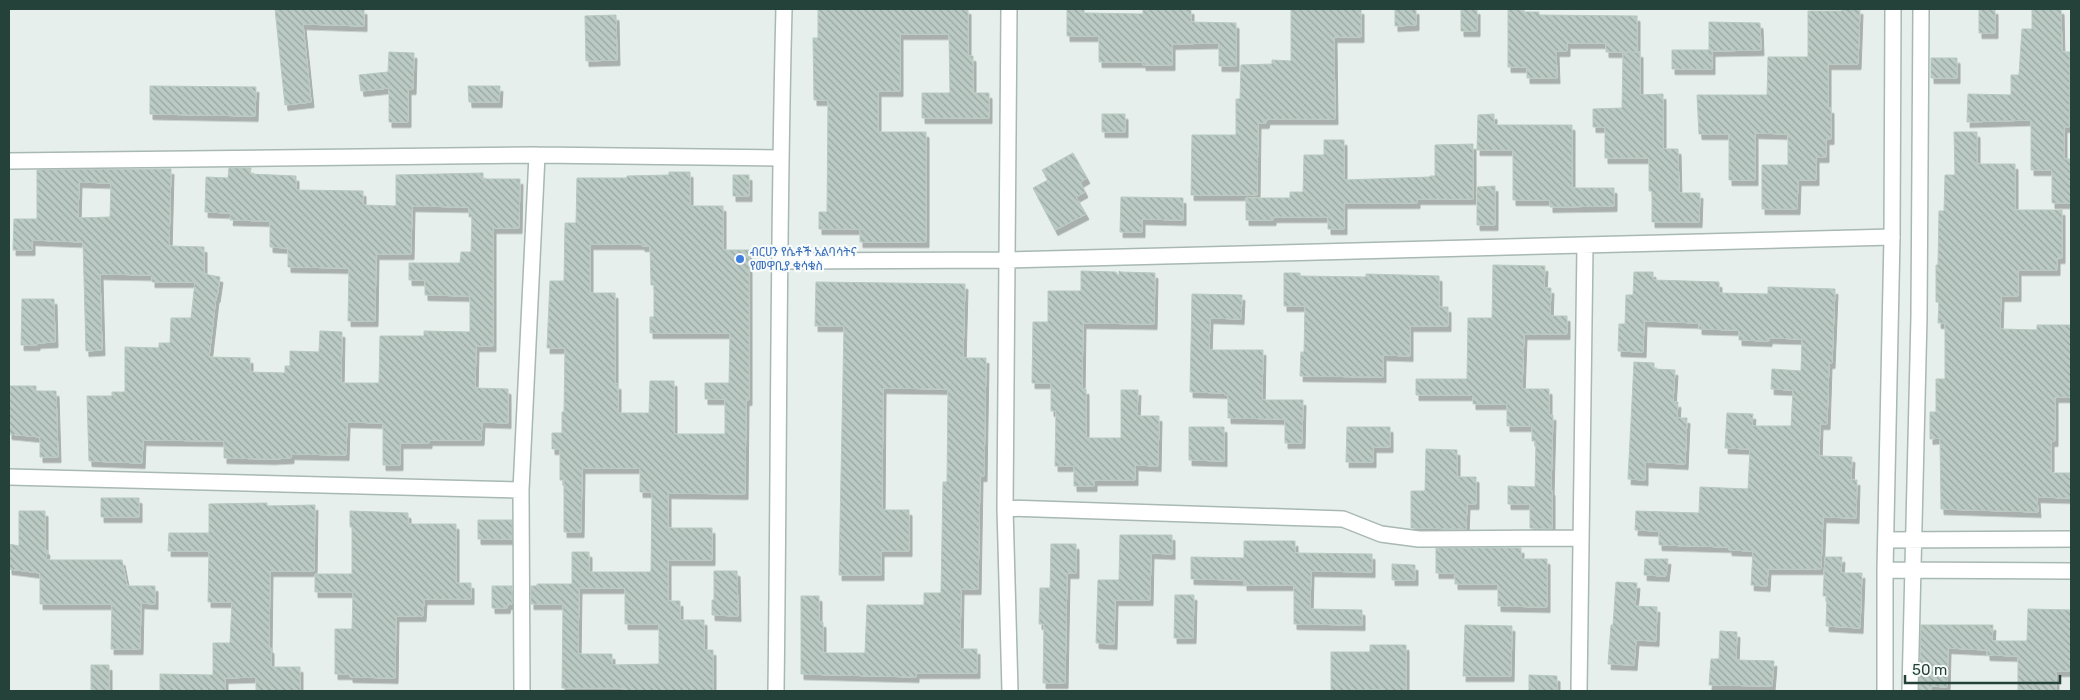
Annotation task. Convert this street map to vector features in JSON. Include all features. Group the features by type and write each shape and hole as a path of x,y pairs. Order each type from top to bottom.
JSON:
{"street":[{"path":"776,691 781,261 780,158 784,9"},
{"path":"1009,9 1005,508 1010,691"},
{"path":"1885,691 1892,237 1893,9"},
{"path":"1910,691 1919,316 1921,9"},
{"path":"9,161 537,155 780,158"},
{"path":"522,691 521,490 537,155"},
{"path":"781,261 1008,260 1892,237"},
{"path":"1580,691 1585,246"},
{"path":"9,477 521,490"},
{"path":"1005,508 1343,519 1381,534 1420,539 1581,538"},
{"path":"1887,540 2071,539"},
{"path":"1886,570 2071,571"}],"building":[{"path":"275,9 364,9 364,26 303,24 311,102 285,105"},
{"path":"818,9 968,9 968,56 973,56 973,93 989,93 989,118 922,118 922,93 950,93 949,34 900,34 900,91 878,91 878,132 926,132 926,242 860,242 860,229 819,229 819,212 827,212 828,100 814,100 813,38 818,38"},
{"path":"1067,9 1084,9 1084,13 1143,14 1143,9 1191,9 1191,22 1236,23 1236,66 1219,66 1219,43 1172,44 1172,65 1143,65 1143,62 1099,62 1099,36 1067,36"},
{"path":"1291,9 1361,9 1361,37 1334,37 1335,119 1267,119 1266,123 1258,123 1257,195 1191,195 1192,135 1236,135 1236,99 1240,99 1241,65 1272,64 1272,60 1291,61"},
{"path":"1395,9 1416,9 1416,25 1395,26"},
{"path":"1461,9 1477,9 1477,31 1461,31"},
{"path":"1508,9 1524,9 1524,12 1539,12 1539,15 1637,16 1637,52 1606,52 1606,43 1567,43 1567,51 1556,51 1557,78 1527,78 1527,67 1508,67"},
{"path":"1842,9 1860,9 1858,64 1828,64 1828,108 1831,108 1831,139 1826,139 1826,157 1816,157 1816,180 1798,180 1797,209 1762,209 1762,165 1788,165 1788,134 1755,133 1755,180 1729,180 1729,134 1699,134 1697,95 1767,95 1768,57 1808,57 1808,11 1842,11"},
{"path":"1979,9 1995,9 1995,33 1979,33"},
{"path":"2032,9 2061,9 2062,52 2070,52 2069,127 2064,127 2064,159 2071,159 2071,203 2052,203 2052,170 2031,170 2031,120 1967,122 1968,94 2011,95 2011,75 2019,75 2022,29 2032,29"},
{"path":"616,15 617,60 586,61 585,16"},
{"path":"1709,22 1760,23 1761,50 1712,51 1712,69 1672,69 1672,50 1709,50"},
{"path":"389,52 414,53 413,89 408,89 408,122 389,122 389,88 361,91 359,75 388,72"},
{"path":"1640,52 1640,95 1663,94 1663,149 1678,149 1679,193 1700,193 1699,222 1652,222 1652,191 1649,191 1649,158 1605,158 1605,127 1593,127 1593,109 1622,108 1623,53"},
{"path":"1931,58 1957,58 1957,78 1931,78"},
{"path":"150,86 256,87 255,116 150,114"},
{"path":"468,86 500,86 499,102 469,102"},
{"path":"1102,114 1125,114 1125,132 1102,132"},
{"path":"1494,114 1494,125 1572,125 1572,188 1614,188 1614,206 1550,207 1550,200 1513,200 1513,150 1477,150 1478,115"},
{"path":"1954,132 1977,132 1977,164 2015,164 2015,210 2062,210 2062,258 2057,258 2057,270 2018,270 2018,296 2001,296 2000,329 2037,330 2037,325 2071,325 2071,397 2055,397 2055,441 2051,441 2051,473 2071,473 2071,498 2037,497 2038,512 1941,509 1940,438 1930,439 1930,412 1936,412 1936,379 1945,379 1945,323 1938,323 1939,302 1936,302 1936,265 1938,265 1939,211 1944,211 1945,175 1955,175"},
{"path":"1324,140 1344,140 1344,180 1435,176 1435,145 1473,144 1473,199 1417,199 1417,203 1344,203 1344,229 1328,229 1328,217 1273,217 1273,220 1246,220 1246,198 1290,198 1290,192 1303,192 1304,155 1324,155"},
{"path":"1073,153 1087,178 1080,182 1085,192 1076,197 1086,214 1055,230 1033,188 1048,180 1042,170"},
{"path":"229,168 251,168 250,174 296,176 296,190 363,191 363,205 396,206 396,175 483,173 483,179 520,179 519,228 493,228 493,346 476,346 475,388 508,389 508,423 482,422 481,440 429,440 429,443 400,443 400,465 383,465 383,423 347,422 346,455 291,454 291,458 224,458 224,441 143,440 142,463 89,461 87,396 112,396 112,392 125,392 125,347 159,348 159,343 170,343 171,318 191,318 195,282 152,282 152,275 100,274 102,350 86,351 83,242 32,240 32,250 13,250 14,219 37,219 37,170 171,169 169,246 204,247 204,274 220,277 209,357 250,358 250,372 285,373 285,366 290,366 290,351 319,352 320,331 342,332 341,383 379,383 380,336 424,336 424,331 470,332 470,296 425,295 425,280 409,280 409,263 460,263 461,252 471,252 472,217 469,217 469,207 412,206 411,254 376,254 375,321 348,321 349,268 288,267 288,248 270,247 270,221 230,220 231,213 205,212 206,177 228,178","holes":["79,182 111,183 110,217 78,218"]},
{"path":"669,172 690,172 690,206 723,206 723,250 749,250 749,400 746,400 745,494 668,493 668,528 712,528 712,560 668,560 668,601 680,601 680,620 704,620 704,650 713,650 713,691 623,691 623,688 562,688 563,604 531,604 531,586 537,586 537,584 572,584 572,552 589,552 589,572 650,572 652,492 640,492 640,468 582,468 581,532 564,532 564,480 560,480 560,449 552,449 552,433 562,433 565,348 547,348 550,281 564,281 565,223 576,223 577,178 627,178 627,176 669,175","holes":["590,244 642,244 642,246 650,246 651,285 654,285 654,317 650,317 650,333 730,333 729,383 705,383 705,399 725,399 725,434 674,434 674,381 650,381 649,413 618,413 618,384 615,384 615,293 590,293","579,588 625,588 625,624 659,624 659,664 612,665 612,654 578,654"]},
{"path":"733,175 749,175 749,196 733,196"},
{"path":"1495,186 1495,225 1477,225 1477,187"},
{"path":"1121,197 1183,198 1183,220 1142,219 1142,232 1120,232"},
{"path":"1493,265 1545,266 1544,288 1551,288 1550,316 1567,316 1567,334 1524,334 1522,389 1549,389 1549,415 1553,415 1552,529 1530,528 1530,504 1508,504 1508,486 1535,487 1536,441 1532,441 1532,426 1507,426 1507,404 1473,404 1473,395 1416,395 1416,379 1467,379 1468,318 1492,318"},
{"path":"1081,271 1116,272 1119,277 1119,271 1155,273 1154,324 1083,323 1082,389 1086,389 1086,438 1121,438 1121,390 1138,390 1137,416 1159,416 1158,466 1135,465 1135,480 1094,480 1094,486 1074,486 1074,466 1055,466 1056,411 1051,411 1051,383 1032,383 1033,322 1048,322 1048,291 1081,291"},
{"path":"1634,272 1653,272 1653,280 1719,282 1719,293 1768,294 1768,287 1835,289 1832,363 1829,363 1827,424 1820,424 1819,456 1852,457 1851,480 1857,480 1856,518 1823,517 1821,569 1768,569 1767,586 1751,585 1753,551 1729,550 1729,547 1659,545 1659,531 1635,530 1636,511 1699,513 1700,487 1748,489 1750,449 1725,448 1727,413 1753,414 1752,426 1791,426 1793,390 1771,389 1772,369 1801,371 1802,339 1769,338 1769,341 1739,340 1739,330 1699,329 1699,323 1644,321 1643,352 1618,351 1619,324 1625,324 1626,295 1633,295"},
{"path":"1284,273 1300,273 1300,276 1366,277 1366,274 1439,276 1439,307 1448,307 1448,326 1410,326 1410,356 1383,355 1383,377 1300,376 1301,352 1304,352 1305,306 1284,306"},
{"path":"816,282 965,284 963,358 986,358 984,476 980,476 978,589 961,589 960,649 977,649 977,673 916,673 916,677 801,674 801,596 819,596 819,622 823,622 823,653 865,653 867,605 924,605 924,593 941,593 943,482 947,482 948,389 883,388 882,510 909,510 909,551 881,551 881,575 839,575 844,326 815,326"},
{"path":"1192,294 1242,295 1241,319 1210,318 1209,350 1263,350 1262,400 1303,400 1302,443 1285,443 1285,419 1228,418 1228,395 1225,395 1225,393 1190,392"},
{"path":"22,299 54,299 55,342 21,345"},
{"path":"1634,362 1654,363 1654,369 1675,370 1673,402 1678,402 1677,418 1687,418 1685,464 1645,462 1645,480 1628,479"},
{"path":"9,386 36,386 36,391 56,391 58,457 40,457 40,437 9,434"},
{"path":"1189,427 1224,427 1224,461 1189,460"},
{"path":"1347,427 1390,427 1390,447 1373,447 1373,462 1346,462"},
{"path":"1426,449 1457,450 1458,477 1476,477 1476,504 1467,504 1466,529 1411,528 1411,491 1425,491"},
{"path":"101,498 139,498 139,517 101,517"},
{"path":"267,503 267,506 315,505 314,571 270,571 269,648 271,648 271,667 300,667 300,691 256,691 256,677 225,678 225,691 160,691 160,674 213,675 213,643 230,643 232,602 208,602 209,551 168,551 169,533 209,533 209,504"},
{"path":"19,511 45,511 46,560 122,560 127,586 155,586 155,604 141,603 140,649 111,649 112,604 40,604 40,573 9,569 9,544 19,546"},
{"path":"350,511 408,513 408,524 456,524 456,583 471,583 471,599 424,599 423,616 396,616 395,678 350,677 350,674 335,674 335,629 352,629 353,592 315,592 315,574 352,574"},
{"path":"478,520 512,520 512,539 478,539"},
{"path":"1120,535 1172,535 1172,554 1151,553 1150,600 1115,600 1114,644 1096,643 1098,580 1119,580"},
{"path":"1244,541 1295,541 1295,553 1372,554 1372,572 1311,571 1310,609 1362,610 1362,625 1294,624 1294,585 1244,585 1244,580 1191,579 1191,557 1244,558"},
{"path":"1051,544 1076,544 1076,573 1067,573 1065,683 1043,683 1044,624 1039,624 1040,588 1050,588"},
{"path":"1436,548 1521,548 1521,559 1547,559 1547,607 1498,606 1498,584 1455,584 1455,573 1436,573"},
{"path":"1825,557 1842,557 1841,573 1862,573 1860,628 1826,626 1827,596 1823,596"},
{"path":"1645,559 1668,559 1666,576 1644,575"},
{"path":"1392,564 1415,565 1415,580 1392,580"},
{"path":"714,571 737,571 738,616 712,615"},
{"path":"1616,582 1637,583 1635,606 1657,607 1656,641 1636,640 1634,665 1608,664"},
{"path":"492,586 512,586 512,604 508,604 507,608 492,608"},
{"path":"1175,595 1194,595 1193,638 1174,638"},
{"path":"2028,609 2071,610 2071,671 2056,671 2056,691 2018,690 2018,656 1987,655 1987,650 1948,648 1947,687 1931,686 1931,691 1919,691 1921,625 1993,625 1992,641 2027,641"},
{"path":"1465,625 1512,626 1511,676 1463,676"},
{"path":"1720,631 1737,632 1736,660 1774,661 1772,686 1709,685 1711,659 1719,659"},
{"path":"1370,645 1406,645 1406,691 1385,691 1385,689 1331,691 1331,652 1370,652"},
{"path":"91,665 109,665 109,691 91,691"},
{"path":"1529,675 1557,676 1557,691 1529,691"}],"place":[{"name":"ብርሀን የሴቶች አልባሳትና የመዋቢያ ቁሳቁስ","path":"740,259"}]}
